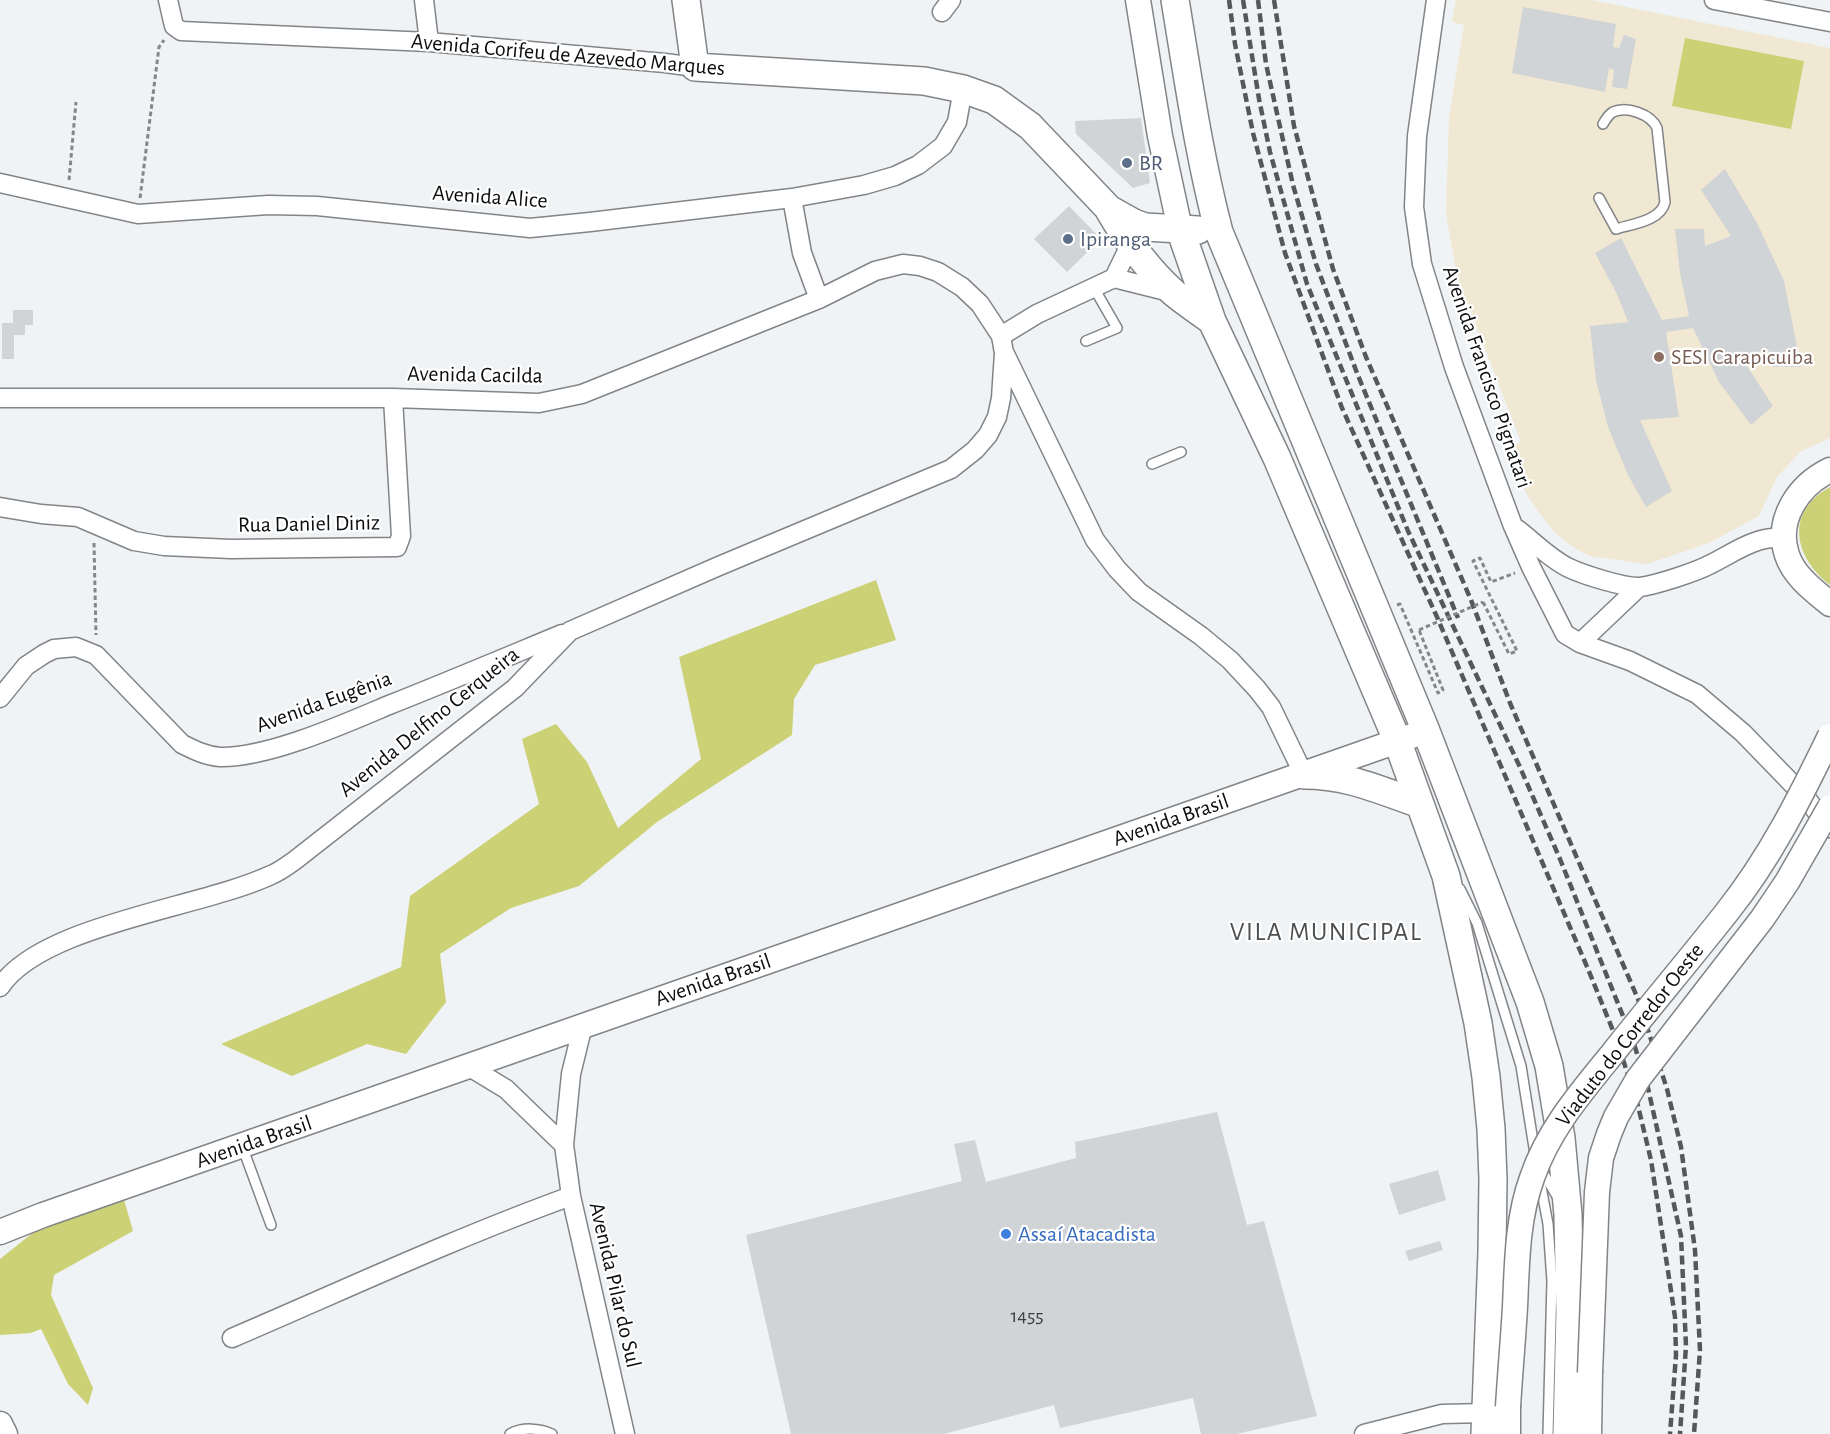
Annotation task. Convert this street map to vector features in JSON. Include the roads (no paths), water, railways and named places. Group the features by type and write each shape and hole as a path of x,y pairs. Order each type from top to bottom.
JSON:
{"main road":[{"path":"686,0 695,67"},
{"path":"1138,0 1160,136 1180,229 1212,321 1276,458 1397,740 1446,876 1478,1023 1487,1088 1493,1179 1493,1418"},
{"path":"1175,0 1197,134 1219,232 1426,731 1530,1002 1546,1055 1561,1138 1568,1215 1570,1313 1567,1434"},
{"name":"Avenida Corifeu de Azevedo Marques","path":"695,67 924,81 963,89 994,100 1030,126 1109,209"},
{"path":"1109,209 1145,227 1219,232"},
{"path":"1109,209 1130,245 1174,293 1212,321"},
{"path":"1830,470 1814,479 1801,492 1791,507 1783,538 1787,556 1795,569 1806,584 1830,604"},
{"name":"Avenida Brasil","path":"4,1235 43,1215 1426,731"},
{"name":"Viaduto do Corredor Oeste","path":"1508,1434 1493,1418 1524,1206 1542,1153 1561,1119 1585,1087 1726,914 1758,871 1783,830 1830,736"},
{"path":"1304,775 1351,779 1420,804"},
{"name":"Viaduto do Corredor Oeste","path":"1589,1434 1596,1192 1601,1158 1609,1134 1638,1079 1762,919 1787,882 1830,807"}],"street":[{"name":"Avenida Corifeu de Azevedo Marques","path":"168,0 174,26 181,31 429,42 695,67"},
{"path":"424,0 429,42"},
{"path":"940,0 942,12 951,0"},
{"name":"Avenida Francisco Pignatari","path":"1436,0 1417,136 1414,207 1422,264 1454,367 1513,525 1531,567 1565,634 1580,643"},
{"path":"1714,0 1830,22"},
{"name":"Avenida Alice","path":"0,183 138,214 268,205 317,206 530,228 792,198 895,176 932,156 950,136 957,122 963,89"},
{"path":"792,198 802,253 819,299"},
{"path":"1003,344 1037,314 1114,278 1130,245"},
{"name":"Avenida Cacilda","path":"0,398 393,398 540,402 568,398 819,299 875,271 903,264 920,266 938,272 970,295 988,313 1095,540 1138,592 1230,660 1257,689 1275,716 1304,775"},
{"path":"1114,278 1174,293"},
{"name":"Avenida Delfino Cerqueira","path":"0,987 8,975 32,958 68,939 238,888 272,875 294,861 515,688 570,631 951,469 975,450 988,435 997,417 1001,398 1003,344"},
{"name":"Rua Daniel Diniz","path":"0,507 86,520 134,541 165,546 231,549 397,547 401,536 393,398"},
{"path":"1513,525 1567,567 1595,577 1640,587"},
{"path":"1783,538 1771,537 1753,541 1708,566 1640,587 1580,643 1630,661 1697,694 1743,733 1807,799 1830,830"},
{"name":"Avenida Eugênia","path":"0,698 26,666 54,649 76,647 96,655 182,744 198,752 219,757 264,750 309,737 570,631"},
{"name":"Avenida Pilar do Sul","path":"583,1026 572,1074 564,1145 571,1197 625,1434"},
{"path":"468,1066 506,1089 564,1145"},
{"path":"231,1338 413,1257 498,1222 571,1197"},
{"path":"1364,1434 1442,1414 1493,1418"}],"lane":[{"path":"1599,198 1616,229 1655,216 1661,212 1665,202 1655,122 1647,116 1623,110 1613,112 1603,124"},
{"path":"1086,341 1118,328 1094,288"},
{"path":"1152,464 1181,452"},
{"path":"1431,834 1478,923 1521,1066 1548,1224 1552,1281 1548,1434"},
{"path":"242,1146 271,1224"},
{"path":"1536,1161 1568,1215"},
{"path":"510,1434 517,1430 545,1430 552,1434"}],"railway":[{"path":"1229,0 1235,44 1253,133 1285,253 1342,408 1437,617 1588,969 1616,1038 1638,1106 1651,1160 1675,1317 1676,1355 1670,1434"},
{"path":"1243,0 1270,152 1307,284 1408,531 1519,765 1560,859 1633,1041 1648,1088 1681,1236 1686,1346 1680,1434"},
{"path":"1258,0 1266,64 1293,185 1316,264 1357,373 1458,618"},
{"path":"1274,0 1294,126 1333,269 1366,357 1471,600 1510,703 1638,999 1667,1089 1681,1147 1695,1250 1700,1350 1694,1434"}],"place":[{"name":"BR","path":"1127,163"},
{"name":"Ipiranga","path":"1068,239"},
{"name":"SESI Carapicuiba","path":"1659,357"},
{"name":"Assaí Atacadista","path":"1006,1234"}],"district":[{"name":"VILA MUNICIPAL","path":"1326,932"}]}
